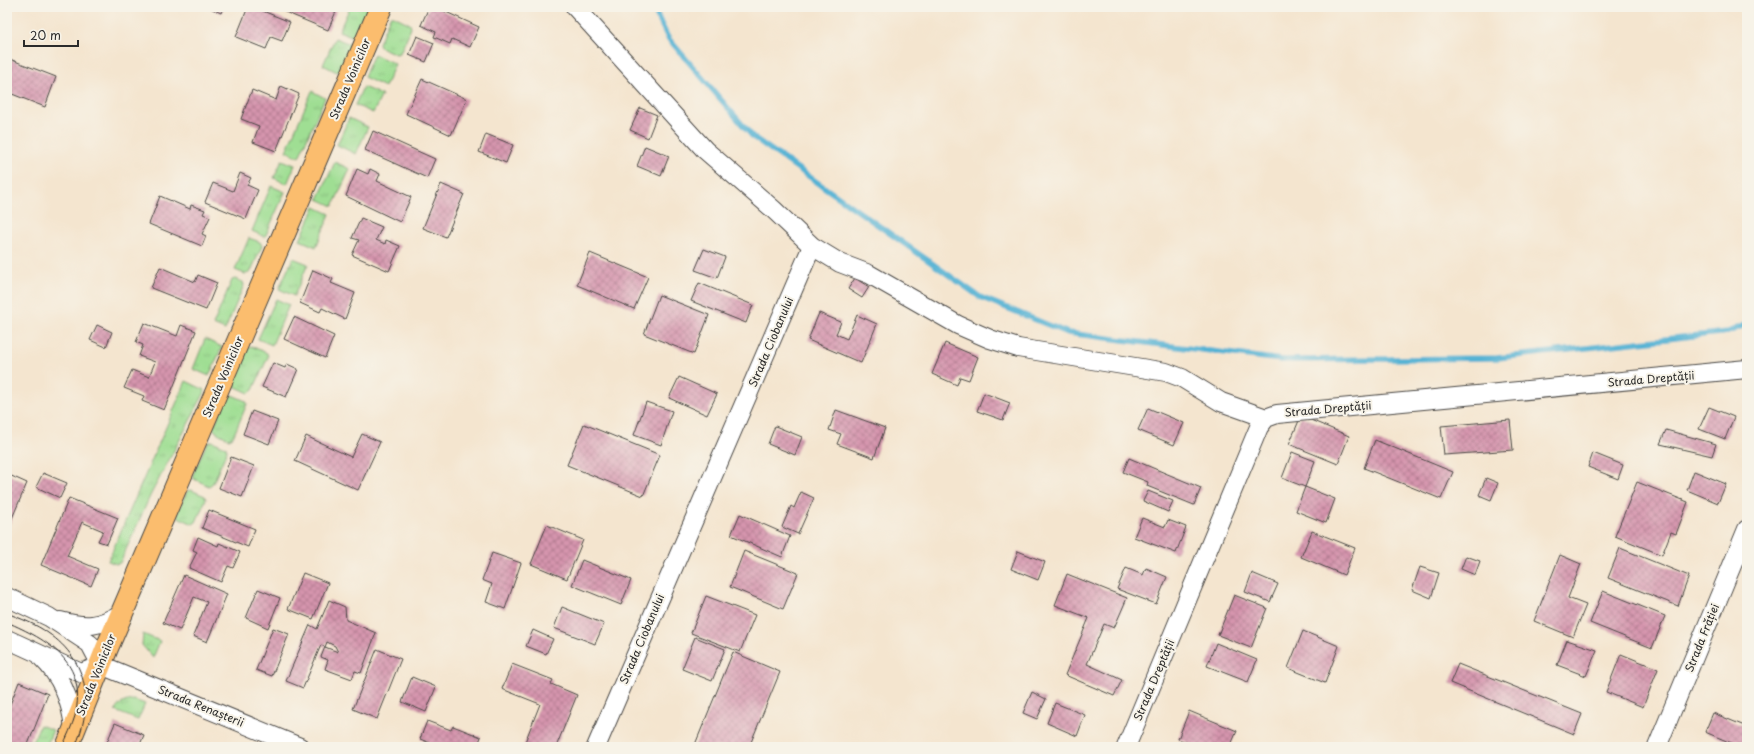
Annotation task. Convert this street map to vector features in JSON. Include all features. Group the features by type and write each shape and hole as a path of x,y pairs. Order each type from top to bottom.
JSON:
{"main road":[{"name":"Strada Voinicilor","path":"70,738 381,7"}],"street":[{"path":"575,7 705,150 773,209 812,246 840,263 868,274 958,325 990,339 1018,348 1166,372 1182,378 1221,402 1266,418"},
{"name":"Strada Ciobanului","path":"596,747 812,246"},
{"name":"Strada Dreptății","path":"1126,747 1259,427 1266,418 1285,413 1747,369"},
{"name":"Strada Frăției","path":"1657,747 1747,529"},
{"path":"7,597 49,617 90,644 101,665 81,673 7,638"},
{"path":"49,617 70,623 94,626 108,622 122,613"},
{"path":"30,649 50,666 61,681 68,698 70,738"},
{"name":"Strada Renașterii","path":"101,665 300,747"}],"green space":[{"path":"350,7 367,7 369,9 356,38 339,31"},
{"path":"390,16 394,16 410,24 411,28 400,53 396,54 380,47 379,43"},
{"path":"335,38 350,44 352,48 342,70 337,72 323,65"},
{"path":"374,54 395,64 385,87 364,77"},
{"path":"363,87 382,95 373,113 355,105"},
{"path":"312,91 325,98 299,157 286,151"},
{"path":"349,118 368,127 356,154 337,145"},
{"path":"282,160 295,165 287,184 274,178"},
{"path":"335,162 350,169 333,206 318,199"},
{"path":"271,186 285,192 265,237 252,231"},
{"path":"315,207 330,214 316,247 300,240"},
{"path":"249,238 260,242 262,246 250,273 245,274 235,270"},
{"path":"293,258 308,264 294,296 279,289"},
{"path":"235,279 243,282 244,285 225,330 213,325 232,280"},
{"path":"276,299 289,305 272,345 258,339"},
{"path":"205,339 222,347 209,376 193,369"},
{"path":"251,346 267,353 268,357 253,390 249,393 234,386 233,381 247,349"},
{"path":"186,381 205,390 204,394 151,494 120,563 116,564 108,561"},
{"path":"232,395 246,401 247,404 233,437 229,439 216,432 213,428 227,396"},
{"path":"212,441 226,447 227,451 213,483 209,486 194,479 193,474 207,443"},
{"path":"191,490 205,496 206,499 196,522 193,524 178,517 177,513 187,491"},
{"path":"143,634 160,641 153,658 142,645"},
{"path":"134,700 145,704 138,720 115,711 118,706 123,703"},
{"path":"40,725 53,730 46,747 30,747"}],"building":[{"path":"208,7 224,7 221,13"},
{"path":"248,7 253,7 290,22 282,41 271,37 266,49 236,37"},
{"path":"287,7 338,7 328,30 285,12"},
{"path":"429,7 435,7 479,27 470,47 452,39 450,44 434,37 436,32 421,25"},
{"path":"417,36 434,43 426,62 409,55"},
{"path":"7,58 56,77 45,107 7,92"},
{"path":"422,79 467,99 451,135 406,114"},
{"path":"281,86 299,94 276,151 253,142 259,126 241,119 252,90 276,100"},
{"path":"640,108 657,115 648,138 630,130"},
{"path":"373,131 435,159 427,178 365,150"},
{"path":"486,134 513,145 506,163 479,152"},
{"path":"645,146 669,156 661,176 637,166"},
{"path":"357,169 368,174 370,169 380,174 377,181 411,197 400,222 346,196"},
{"path":"240,173 251,178 247,185 258,190 246,219 205,202 213,183 233,191"},
{"path":"441,184 464,194 446,237 423,228"},
{"path":"160,196 190,209 191,205 205,210 203,214 210,217 202,234 206,236 202,246 149,224"},
{"path":"361,218 382,227 376,240 385,244 386,240 400,246 389,271 352,255 359,240 352,238"},
{"path":"704,249 725,257 717,278 695,270"},
{"path":"590,253 648,277 634,309 577,285"},
{"path":"160,267 195,282 198,275 217,283 206,310 151,288"},
{"path":"313,270 333,279 331,283 355,293 345,319 322,308 320,312 300,303"},
{"path":"855,278 869,287 862,298 848,289"},
{"path":"699,283 753,305 746,323 691,301"},
{"path":"659,295 709,315 694,354 644,334"},
{"path":"819,313 841,322 836,334 847,339 857,315 877,324 861,363 808,340"},
{"path":"294,317 334,336 325,358 284,339"},
{"path":"144,323 177,336 181,325 196,331 164,410 142,401 144,396 124,388 132,370 149,377 155,362 139,356 143,345 136,342"},
{"path":"97,325 112,332 106,347 90,340"},
{"path":"945,343 978,357 969,380 960,377 957,385 932,374"},
{"path":"273,363 285,368 287,364 298,369 286,397 262,387"},
{"path":"679,377 717,394 707,415 669,398"},
{"path":"984,393 1010,403 1003,420 977,411"},
{"path":"646,402 672,411 661,445 634,435"},
{"path":"1709,407 1734,417 1725,439 1699,429"},
{"path":"1148,408 1184,423 1174,445 1138,430"},
{"path":"836,410 885,428 874,458 837,444 841,434 829,430"},
{"path":"252,411 278,421 269,444 243,434"},
{"path":"1301,416 1349,436 1338,464 1289,444"},
{"path":"1510,420 1513,450 1444,455 1441,426"},
{"path":"584,424 660,455 643,496 567,465"},
{"path":"775,426 802,437 795,455 768,444"},
{"path":"1666,430 1716,444 1712,456 1660,444"},
{"path":"362,434 380,442 358,490 295,461 306,436 351,457"},
{"path":"1375,440 1453,472 1441,499 1364,468"},
{"path":"1292,452 1315,461 1305,487 1282,478"},
{"path":"1593,453 1623,465 1618,479 1588,467"},
{"path":"231,457 254,466 242,497 219,488"},
{"path":"1129,458 1201,488 1194,505 1147,486 1148,482 1123,472"},
{"path":"1694,471 1726,484 1718,503 1687,490"},
{"path":"43,473 67,483 60,498 36,487"},
{"path":"7,474 27,483 7,530"},
{"path":"1486,478 1498,483 1491,500 1479,495"},
{"path":"1637,482 1688,502 1676,534 1671,532 1662,555 1615,536"},
{"path":"1305,487 1335,499 1326,523 1296,511"},
{"path":"1148,491 1173,501 1168,512 1143,501"},
{"path":"801,492 814,498 798,534 782,527 791,506 794,508"},
{"path":"69,498 118,518 107,544 98,541 103,531 82,522 67,556 98,569 91,586 41,565"},
{"path":"209,510 255,529 248,547 202,528"},
{"path":"740,514 790,536 782,557 731,535"},
{"path":"1142,518 1165,527 1168,520 1186,527 1176,553 1134,537"},
{"path":"547,525 583,540 567,579 531,564"},
{"path":"1312,531 1355,548 1344,575 1301,557"},
{"path":"198,537 218,546 219,543 240,552 233,568 228,566 221,582 189,568 197,552 193,550"},
{"path":"1620,548 1689,576 1678,606 1608,578"},
{"path":"744,551 798,573 783,609 730,587"},
{"path":"1018,551 1045,562 1038,580 1011,569"},
{"path":"492,553 521,563 505,609 486,602 492,584 482,580"},
{"path":"1560,555 1581,564 1568,598 1586,605 1573,637 1534,621"},
{"path":"1466,556 1480,561 1475,575 1461,569"},
{"path":"582,560 631,580 621,605 572,585"},
{"path":"1420,567 1439,573 1431,598 1412,590"},
{"path":"1126,568 1143,575 1146,568 1167,577 1156,604 1117,589"},
{"path":"303,573 328,583 313,619 288,609"},
{"path":"1252,573 1278,584 1270,602 1245,592"},
{"path":"1067,574 1127,598 1114,628 1104,624 1087,664 1122,680 1114,696 1065,675 1089,618 1055,605"},
{"path":"184,575 227,594 207,642 193,636 207,602 194,597 180,630 163,623"},
{"path":"258,589 280,598 268,628 246,618"},
{"path":"1603,591 1665,616 1652,648 1590,623"},
{"path":"1234,595 1267,608 1251,648 1218,635"},
{"path":"706,596 755,615 740,652 691,633"},
{"path":"329,600 345,607 346,620 376,633 361,673 355,671 352,679 325,669 328,660 321,657 325,647 321,645 303,688 286,681 310,625 317,629","holes":["327,642 335,646 338,652 325,647"]},
{"path":"562,607 604,624 595,644 554,628"},
{"path":"273,628 289,634 272,676 256,670"},
{"path":"533,630 553,639 546,654 526,646"},
{"path":"1303,631 1339,646 1325,683 1288,668"},
{"path":"695,637 725,649 712,681 682,669"},
{"path":"1567,640 1597,650 1586,676 1557,665"},
{"path":"1216,643 1257,660 1248,682 1207,666"},
{"path":"377,649 401,659 377,719 353,709"},
{"path":"733,652 780,672 749,747 694,747"},
{"path":"1621,654 1658,669 1643,707 1606,692"},
{"path":"512,664 553,680 551,684 577,695 556,747 523,747 540,704 502,689"},
{"path":"1458,664 1582,714 1574,734 1450,683"},
{"path":"412,677 436,687 426,712 402,702"},
{"path":"19,682 48,694 27,747 8,747 7,712"},
{"path":"1032,692 1046,699 1037,719 1023,713"},
{"path":"1055,703 1085,715 1077,736 1047,723"},
{"path":"1189,711 1237,731 1230,747 1199,747 1178,739"},
{"path":"1713,713 1747,727 1747,747 1741,747 1705,732"},
{"path":"427,721 451,730 453,726 481,737 477,747 440,747 420,739"},
{"path":"115,723 144,735 139,747 105,747"}],"waterway":[{"path":"653,7 668,38 753,137 980,297 1068,333 1282,360 1497,358 1728,332 1747,324"}],"tram line":[{"path":"7,613 33,624 48,633 62,644 80,670 86,699 85,715 75,747"},
{"path":"7,622 50,645 70,667 76,681 77,697 75,716 62,747"}]}
